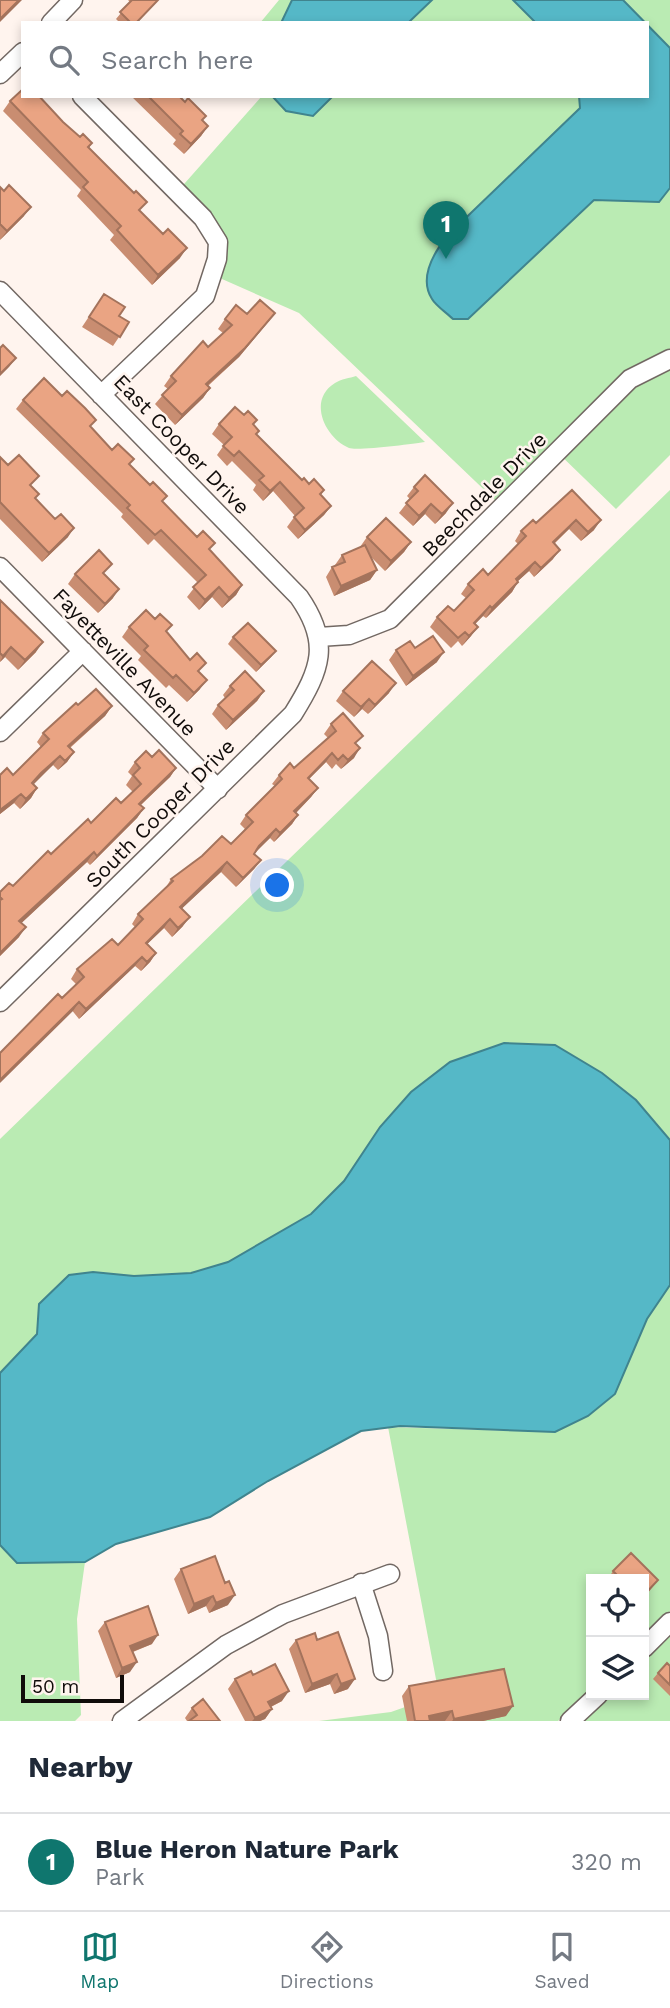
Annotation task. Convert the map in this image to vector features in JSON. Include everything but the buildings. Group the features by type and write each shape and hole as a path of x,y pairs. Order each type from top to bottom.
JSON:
{"street":[{"path":"53,21 73,0"},
{"path":"0,74 21,54"},
{"path":"84,98 203,218 218,242 217,259 205,296 102,395"},
{"name":"East Cooper Drive","path":"0,291 299,597 309,612 319,637"},
{"name":"Beechdale Drive","path":"319,637 349,635 390,619 630,379 670,359"},
{"name":"Fayetteville Avenue","path":"0,567 218,789"},
{"name":"South Cooper Drive","path":"0,1002 293,714 311,685 319,661 319,637"},
{"path":"0,732 83,651"},
{"path":"122,1721 226,1645 283,1614 390,1574"},
{"path":"361,1583 378,1636 383,1671"},
{"path":"649,1643 670,1622"},
{"path":"570,1721 593,1700"}],"green space":[{"path":"279,0 670,0 670,455 616,509 553,448 497,502 299,313 222,279 221,240 177,192 260,98 649,98 649,21 262,21"},
{"path":"356,376 425,442 354,449 340,443 322,418 322,399 335,383"},
{"path":"670,490 670,1140 636,1100 450,1062 411,1092 380,1127 344,1181 311,1214 228,1262 191,1273 134,1276 93,1272 39,1304 37,1334 0,1373 0,1139"},
{"path":"670,1285 670,1611 649,1632 649,1574 586,1574 586,1695 558,1721 319,1721 391,1712 439,1695 388,1427 555,1432 588,1416 615,1394 647,1319"},
{"path":"0,1545 17,1563 85,1562 77,1619 81,1715 75,1721 0,1721"},
{"path":"670,1633 670,1721 583,1721 604,1700 649,1700 649,1655"}],"water":[{"path":"292,0 432,0 410,21 282,21"},
{"path":"513,0 623,0 644,21 534,21"},
{"path":"649,27 670,48 670,188 659,202 594,200 468,319 453,319 434,302 428,291 427,273 438,249 448,235 580,108 579,98 649,98"},
{"path":"274,98 331,98 313,116 286,111"},
{"path":"504,1043 555,1045 602,1073 636,1100 670,1140 670,1285 647,1319 615,1394 588,1416 555,1432 400,1426 361,1431 268,1481 210,1517 116,1544 85,1562 17,1563 0,1545 0,1373 37,1334 39,1304 69,1275 93,1272 134,1276 191,1273 228,1262 311,1214 344,1181 380,1127 411,1092 450,1062"}],"place":[{"name":"Blue Heron Nature Park","path":"446,259"}]}
